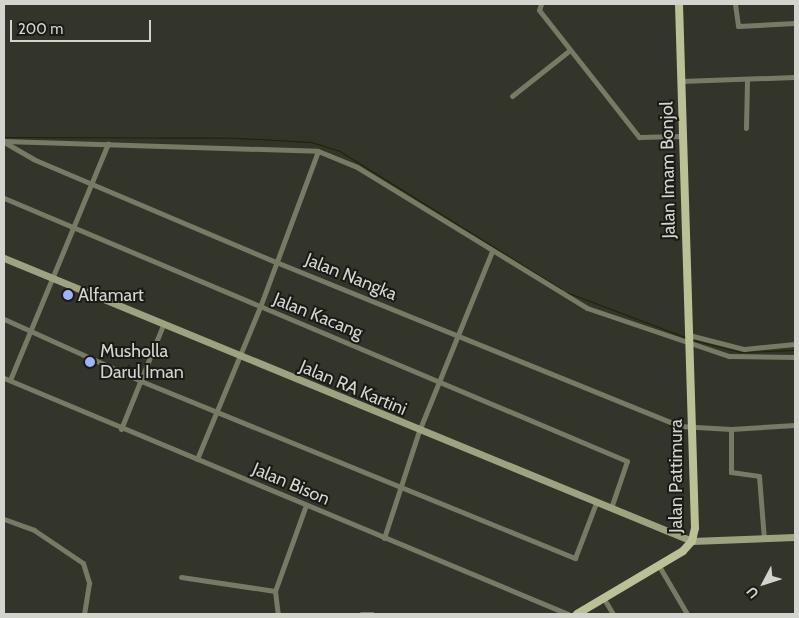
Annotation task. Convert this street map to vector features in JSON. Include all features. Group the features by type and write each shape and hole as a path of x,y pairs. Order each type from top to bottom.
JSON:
{"main road":[{"name":"Jalan Imam Bonjol","path":"679,4 681,136 689,335"},
{"name":"Jalan RA Kartini","path":"4,258 419,431 692,541"},
{"name":"Jalan Pattimura","path":"577,614 604,600 659,566 692,541 692,429 689,335"},
{"path":"692,541 795,537"}],"street":[{"path":"541,4 539,10 641,138 681,136"},
{"path":"735,4 738,26 795,23"},
{"path":"512,96 570,50"},
{"path":"681,81 795,77"},
{"path":"746,128 747,79"},
{"name":"Jalan Nangka","path":"4,141 108,142 318,150 358,166 564,298 689,346 747,359 795,357"},
{"name":"Jalan Nangka","path":"4,141 93,185 276,262 455,336 692,429"},
{"path":"10,380 75,229 108,142"},
{"path":"197,459 217,412 237,355 260,307 318,150"},
{"name":"Jalan Kacang","path":"4,198 260,307 440,379 622,458 629,466 610,508"},
{"path":"384,538 419,431 455,336 492,252"},
{"path":"4,319 141,381 400,489 575,558 596,503"},
{"path":"122,429 164,325"},
{"path":"689,335 744,349 795,344"},
{"name":"Jalan Bison","path":"4,378 568,614"},
{"path":"692,429 731,429 795,425"},
{"path":"731,429 731,472 759,476 764,539"},
{"path":"278,614 275,591 306,505"},
{"path":"4,519 34,530 83,563 89,583 84,614"},
{"path":"659,566 687,614"},
{"path":"180,577 275,591"},
{"path":"604,600 613,614"},
{"path":"361,614 372,614"}],"waterway":[{"path":"4,137 238,138 311,142 338,150 561,289"},
{"path":"566,292 687,338"},
{"path":"693,340 740,352 795,350"}],"place":[{"name":"Alfamart","path":"68,295"},
{"name":"Musholla Darul Iman","path":"90,362"}]}
